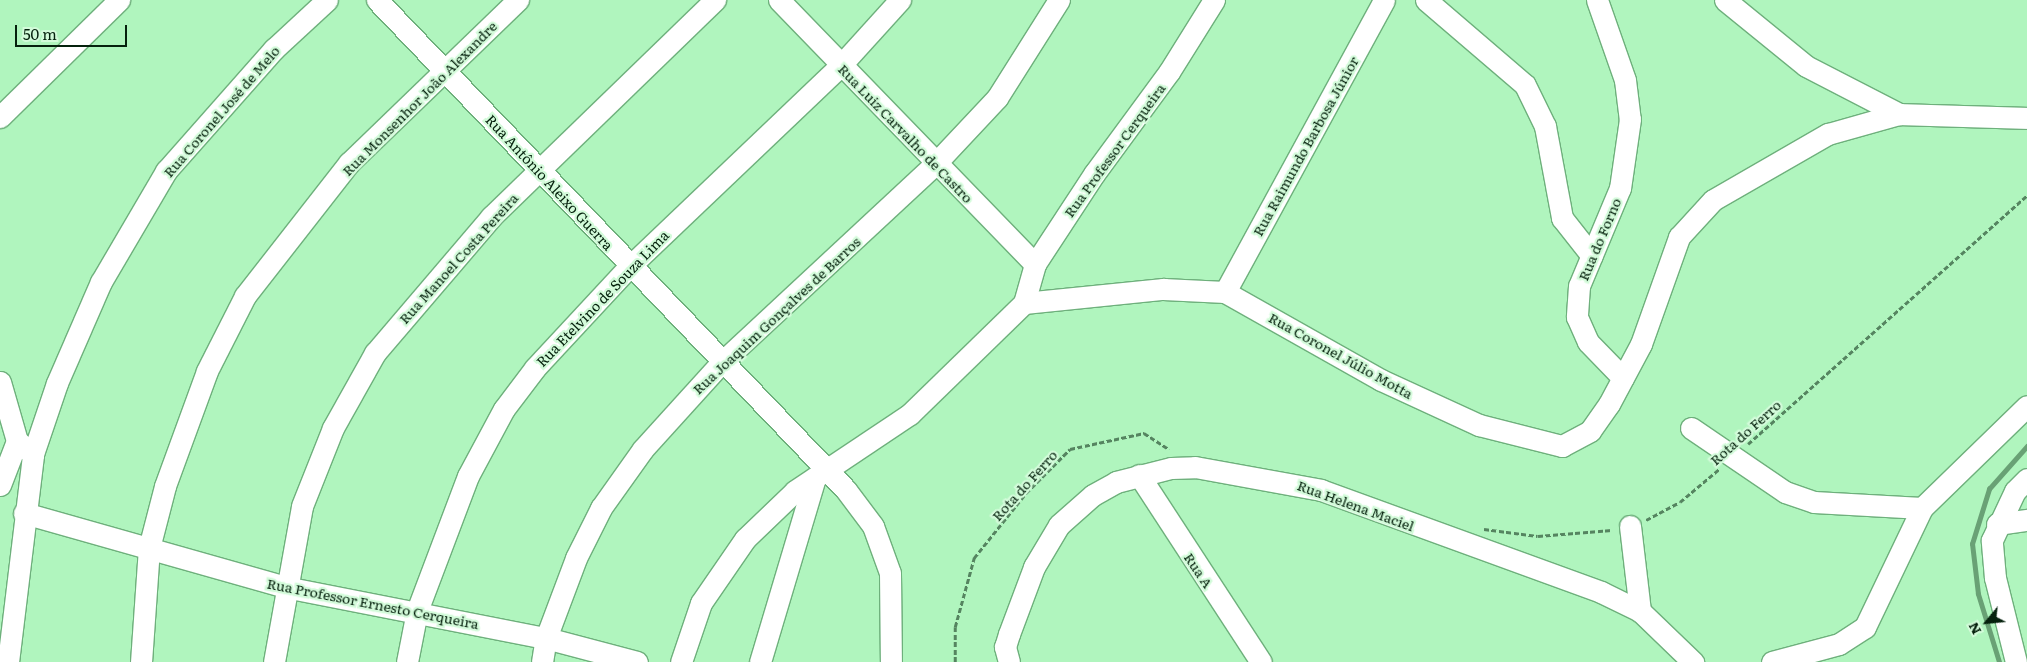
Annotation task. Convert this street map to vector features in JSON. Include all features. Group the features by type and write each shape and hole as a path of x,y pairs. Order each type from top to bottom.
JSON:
{"street":[{"path":"0,117 119,0"},
{"name":"Rua Coronel José de Melo","path":"8,662 24,513 25,448 57,383 101,282 166,171 274,49 327,0"},
{"name":"Rua Antônio Aleixo Guerra","path":"377,0 629,267 722,362 821,475 873,526 881,542 890,574 890,662"},
{"name":"Rua Monsenhor João Alexandre","path":"141,662 149,548 165,486 207,371 245,296 349,164 518,0"},
{"name":"Rua Manoel Costa Pereira","path":"274,662 285,588 302,506 333,428 375,353 428,287 538,170 715,0"},
{"name":"Rua Luiz Carvalho de Castro","path":"778,0 935,164 1035,264"},
{"name":"Rua Etelvino de Souza Lima","path":"407,662 416,611 468,476 504,409 534,368 629,267 841,65 900,0"},
{"name":"Rua Joaquim Gonçalves de Barros","path":"542,662 546,638 601,508 643,449 722,362 935,164 997,98 1059,0"},
{"name":"Rua Professor Cerqueira","path":"1024,303 1035,264 1094,174 1169,72 1214,0"},
{"name":"Rua Raimundo Barbosa Júnior","path":"1225,292 1384,0"},
{"path":"1426,0 1525,85 1546,126 1562,218 1592,256"},
{"name":"Rua do Forno","path":"1597,0 1625,80 1630,119 1620,188 1579,286 1577,317 1588,342 1623,378"},
{"path":"1725,0 1806,66 1899,114"},
{"name":"Rua Coronel Júlio Motta","path":"1024,303 1171,289 1225,292 1381,380 1479,425 1529,441 1562,446 1590,431 1623,378 1641,344 1679,237 1699,210 1828,134 1899,114 2027,118"},
{"path":"681,662 701,603 721,569 795,490 821,475 910,414 1024,303"},
{"path":"0,485 25,448 2,391"},
{"path":"1772,662 1839,644 1865,627 1922,508 2027,406"},
{"path":"1691,428 1735,456 1785,492 1814,502 1922,508"},
{"name":"Rua Helena Maciel","path":"1009,661 1009,634 1034,567 1055,531 1093,495 1139,475 1196,467 1321,490 1392,519 1497,552 1640,611 1693,662"},
{"path":"760,662 821,475"},
{"name":"Rua A","path":"1139,475 1261,662"},
{"path":"2016,662 1995,578 1992,540 1997,524 2027,479"},
{"name":"Rua Professor Ernesto Cerqueira","path":"24,513 285,588 416,611 546,638 637,662"},
{"path":"1997,524 2027,520"},
{"path":"1630,526 1640,611"}],"path":[{"name":"Rota do Ferro","path":"1476,527 1538,536 1630,526 1680,502 1735,456 2027,195"},
{"name":"Rota do Ferro","path":"955,662 954,627 974,558 1026,493 1070,449 1144,433 1196,467"}],"waterway":[{"path":"1999,662 1978,594 1972,544 1989,489 2027,446"}]}
